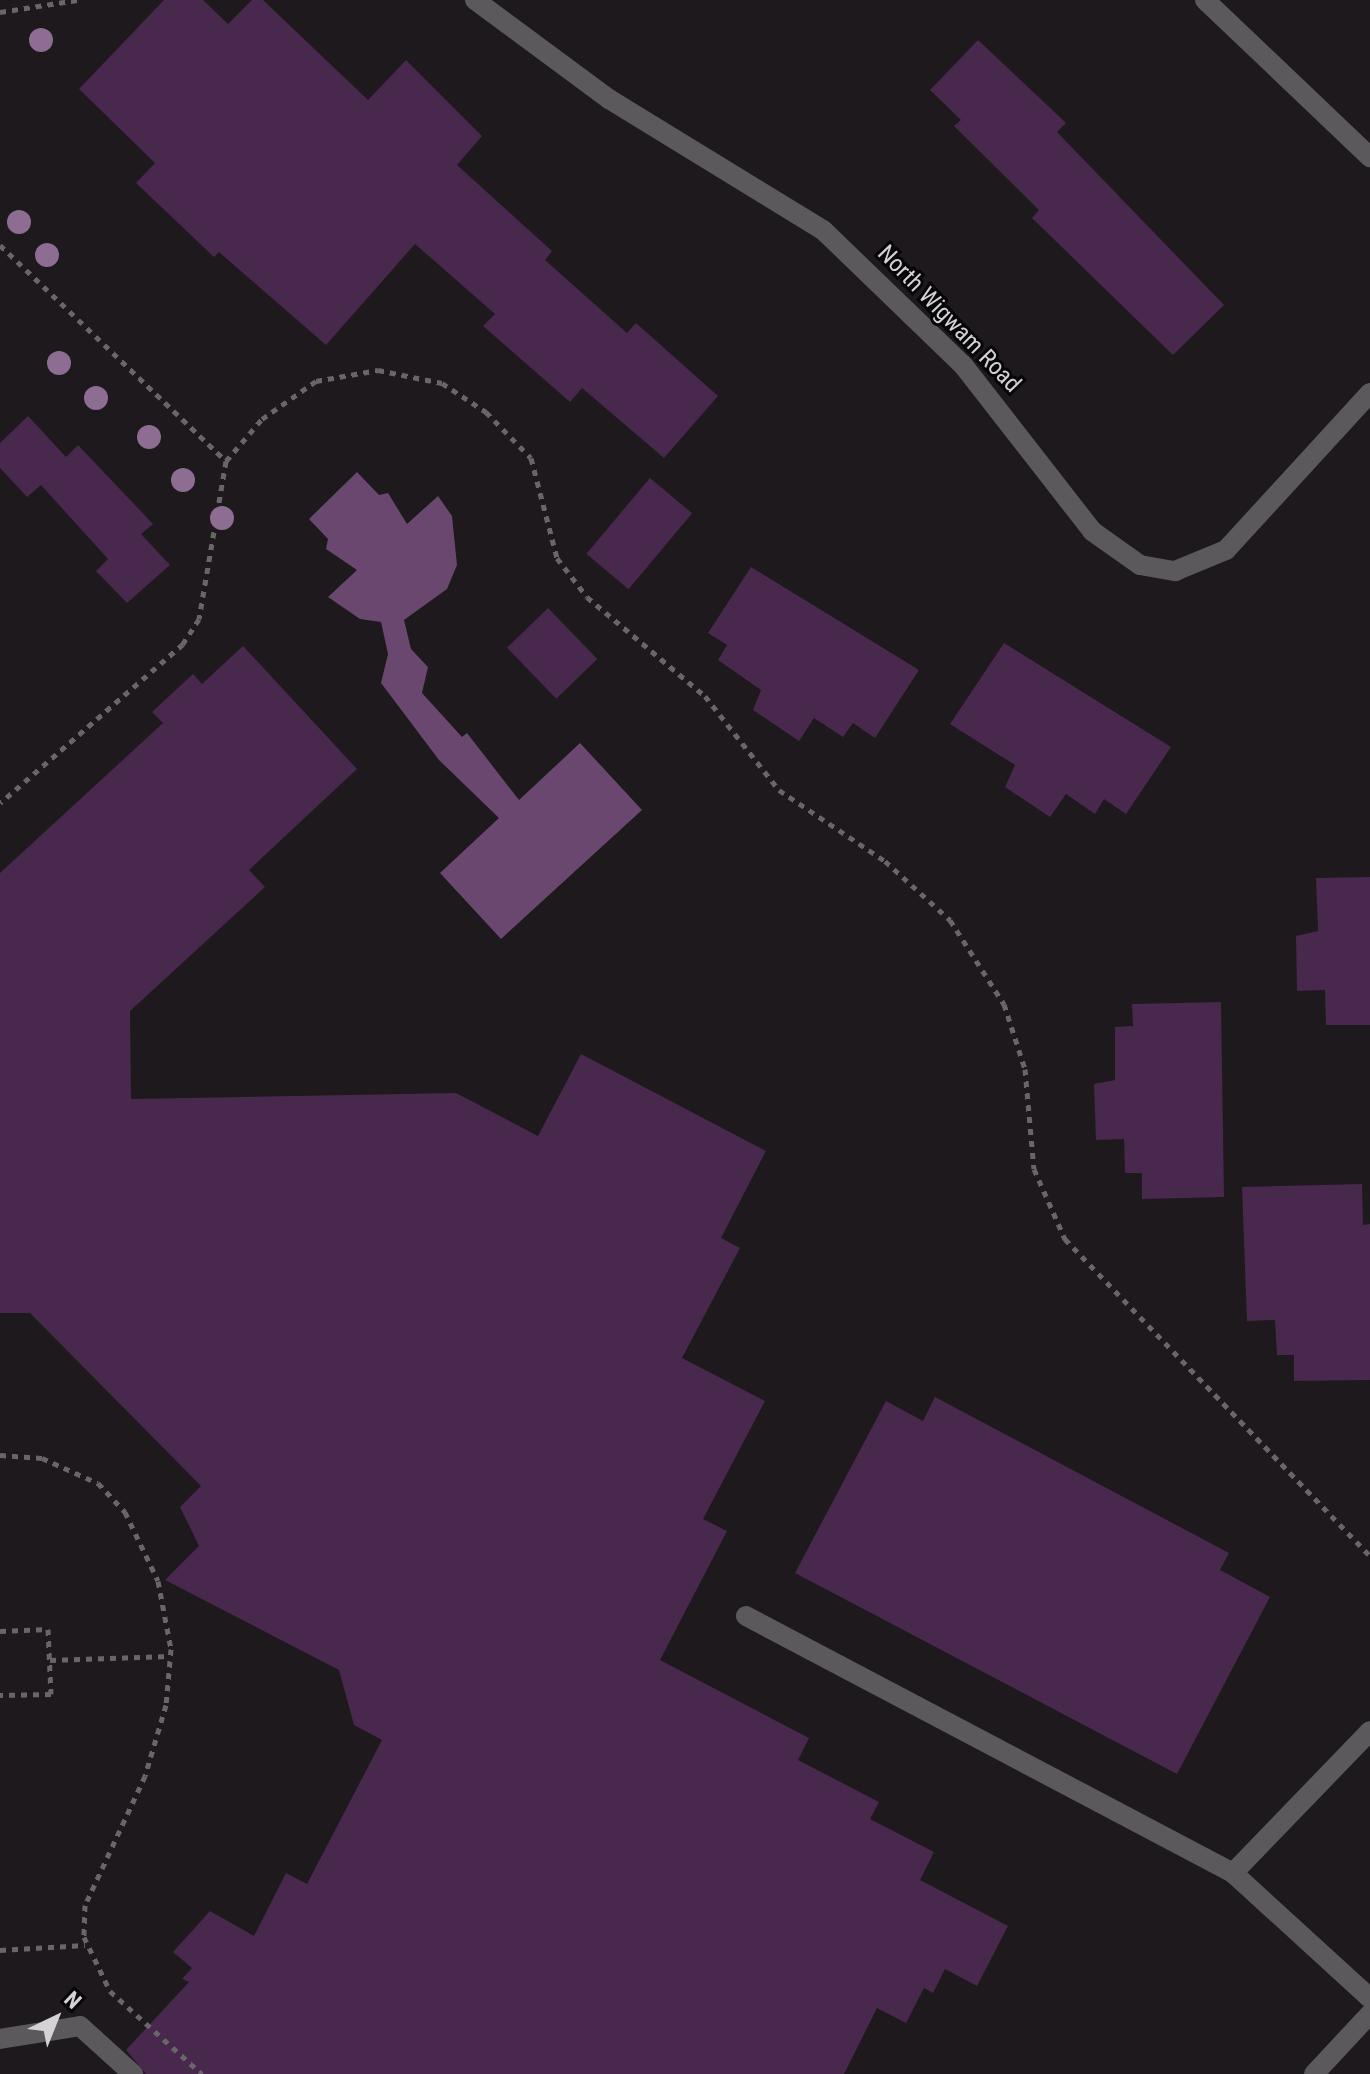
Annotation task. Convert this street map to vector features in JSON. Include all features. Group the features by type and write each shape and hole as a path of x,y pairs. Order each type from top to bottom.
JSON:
{"street":[{"name":"North Wigwam Road","path":"475,0 609,99 823,230 963,365 1092,531 1140,565 1175,571 1226,550 1370,393"},
{"path":"1205,0 1370,157"},
{"path":"746,1616 1233,1873 1370,1998"},
{"path":"1233,1873 1370,1731"},
{"path":"1314,2074 1370,2014"},
{"path":"0,2039 80,2026 133,2074"}],"path":[{"path":"0,12 77,0"},
{"path":"0,245 226,461"},
{"path":"0,803 183,644 199,619 212,511 226,461 262,419 316,381 378,370 442,383 486,412 531,458 557,558 587,597 705,696 779,790 885,861 950,920 1004,1004 1025,1069 1034,1169 1065,1239 1370,1556"},
{"path":"0,1455 70,1468 98,1483 125,1512 158,1581 170,1656 156,1743 85,1905 85,1945 110,1991 202,2074"},
{"path":"0,1631 48,1629 51,1694 0,1695"},
{"path":"50,1660 170,1656"},
{"path":"0,1950 85,1945"}],"shaded area":[{"path":"357,472 379,495 388,493 407,524 438,496 452,516 457,565 447,589 404,620 411,649 428,667 422,693 462,737 467,733 519,800 580,743 642,810 501,939 440,873 499,818 439,760 381,683 388,654 381,622 360,619 328,597 357,570 326,549 328,539 309,519"}],"building":[{"path":"164,0 203,0 228,24 252,0 263,0 368,100 406,60 482,136 457,165 552,251 545,260 627,333 636,323 718,396 664,458 582,388 570,402 483,326 495,314 415,244 326,345 219,252 214,257 136,183 155,163 79,89"},
{"path":"978,40 1066,123 1057,132 1224,305 1173,355 1032,218 1039,210 954,126 961,120 930,90"},
{"path":"28,416 66,457 78,445 153,524 141,534 170,565 127,603 96,571 108,559 41,485 27,497 0,468 0,443"},
{"path":"650,478 692,513 628,589 586,554"},
{"path":"751,567 919,670 875,738 853,723 843,737 814,718 799,741 753,710 761,690 718,660 727,645 708,633"},
{"path":"548,608 597,659 556,699 507,648"},
{"path":"1004,643 1171,747 1126,814 1104,799 1095,814 1066,794 1050,817 1005,787 1015,765 950,724"},
{"path":"243,646 357,769 249,870 265,887 130,1011 131,1099 456,1093 538,1136 581,1054 766,1151 721,1238 740,1248 682,1358 765,1401 703,1519 727,1531 660,1660 809,1738 798,1760 879,1802 870,1819 934,1852 920,1880 1008,1926 977,1986 945,1969 933,1993 924,1988 906,2023 877,2008 844,2074 146,2074 126,2050 189,1982 182,1979 192,1968 173,1952 210,1911 254,1936 286,1873 307,1884 382,1740 354,1725 339,1670 165,1580 199,1546 180,1507 201,1486 30,1313 0,1313 0,873 163,723 152,712 193,674 202,684"},
{"path":"1370,877 1370,1025 1326,1025 1325,990 1297,991 1296,936 1318,931 1316,878"},
{"path":"1221,1002 1224,1197 1142,1199 1142,1173 1125,1173 1124,1139 1096,1140 1094,1084 1115,1080 1115,1027 1133,1026 1132,1004"},
{"path":"1362,1184 1363,1225 1370,1224 1370,1380 1294,1381 1294,1355 1277,1355 1275,1320 1247,1321 1242,1187"},
{"path":"935,1397 1229,1553 1220,1570 1270,1597 1177,1774 795,1573 886,1401 923,1421"}]}
